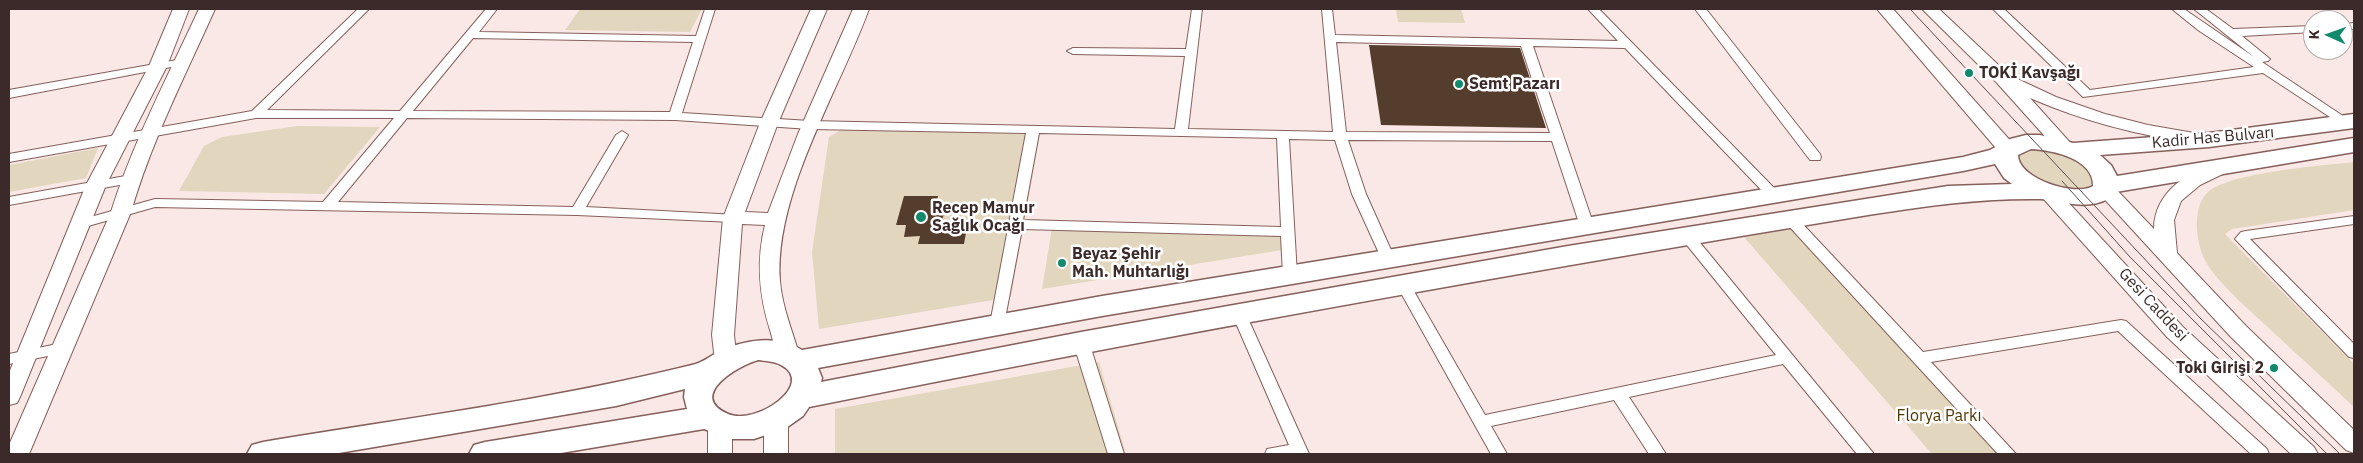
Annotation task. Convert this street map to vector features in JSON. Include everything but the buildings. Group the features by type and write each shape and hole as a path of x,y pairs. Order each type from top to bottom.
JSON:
{"highway":[{"name":"Kadir Has Bulvarı","path":"2069,149 2209,140 2350,121"},
{"path":"263,454 616,395 719,366 741,354 758,350 774,350 794,357 997,324 1963,164 2007,151 2016,144 2034,142 2069,149 2086,157 2101,169 2107,181 2105,188"},
{"name":"Kadir Has Bulvarı","path":"2046,191 2066,197 2087,197 2096,195 2105,188 2227,165 2354,145"},
{"path":"2007,151 2006,163 2016,175 2046,191"},
{"path":"802,397 1081,342 1687,236 1948,194 2046,191"},
{"path":"484,454 714,421 738,428 757,426 776,420 791,409 802,397 807,383 806,371 794,357"},
{"path":"714,421 700,406 699,395 703,382 719,366"}],"main road":[{"path":"9,397 28,355 96,185 158,66 181,9"},
{"path":"17,454 121,212 130,179 207,9"},
{"path":"719,366 733,218 769,123 819,9"},
{"path":"794,357 773,303 770,279 776,219 782,198 810,125 861,9"},
{"path":"1885,9 2007,151"},
{"path":"1930,9 2003,79 2069,149"},
{"path":"2003,79 2058,104 2100,119 2166,134 2209,140"},
{"path":"2167,254 2163,226 2165,214 2173,197 2190,182 2227,165"},
{"path":"2105,188 2256,350 2354,444"},
{"name":"Gesi Caddesi","path":"2046,191 2176,332 2306,454"},
{"path":"733,218 776,219"},
{"path":"776,420 776,454"},
{"path":"714,421 720,454"}],"street":[{"path":"256,114 364,9"},
{"path":"328,205 492,9"},
{"path":"675,116 710,9"},
{"path":"1181,133 1197,9"},
{"path":"1327,9 1340,136 1358,194 1388,259"},
{"path":"1594,9 1774,196"},
{"path":"1700,9 1815,158"},
{"path":"1998,9 2087,94 2264,69"},
{"path":"2177,9 2264,69 2350,121"},
{"path":"2199,9 2350,121"},
{"path":"2231,33 2303,29"},
{"path":"470,35 700,39"},
{"path":"1330,38 1628,45"},
{"path":"1526,43 1587,226"},
{"path":"1073,51 1191,53"},
{"path":"9,94 183,62"},
{"path":"9,158 122,136 256,114 675,116 810,125 1340,136 1558,137"},
{"path":"997,324 1032,130"},
{"path":"577,211 622,135"},
{"path":"1283,135 1290,275"},
{"path":"9,201 130,179"},
{"path":"81,224 155,203 577,211 733,218"},
{"path":"1791,220 2008,454"},
{"path":"2354,220 2246,235 2242,239 2354,353"},
{"path":"1015,224 1288,232"},
{"path":"1687,236 1866,454"},
{"path":"1404,284 1499,454"},
{"path":"1239,314 1300,452 1273,454"},
{"path":"1920,358 2121,325 2262,454"},
{"path":"1081,342 1116,454"},
{"path":"9,359 62,348"},
{"path":"1481,422 1619,395 1786,358"},
{"path":"1619,395 1658,454"}],"green space":[{"path":"580,9 702,9 690,32 565,30"},
{"path":"1396,9 1461,9 1465,23 1398,22"},
{"path":"297,126 380,127 324,194 179,191 204,146 222,137"},
{"path":"842,129 1040,134 1011,297 819,329 812,252 829,137"},
{"path":"98,148 86,178 9,192 9,165"},
{"path":"2033,149 2050,150 2065,155 2079,163 2092,174 2093,182 2081,190 2073,190 2055,187 2031,177 2018,160 2021,153"},
{"path":"2354,162 2354,210 2232,229 2225,234 2354,364 2354,407 2245,306 2214,274 2201,251 2197,234 2197,216 2202,199 2207,193 2218,186 2235,180 2276,171"},
{"path":"1053,222 1293,229 1294,248 1042,289"},
{"name":"Florya Parkı","path":"1804,226 2015,454 1932,454 1744,237"},
{"path":"1099,362 1126,454 835,454 835,409"}],"tram line":[{"path":"1910,9 2200,318 2340,454"},
{"path":"2062,181 2130,257 2327,454"}],"place":[{"name":"TOKİ Kavşağı","path":"1969,73"},
{"name":"Semt Pazarı","path":"1459,84"},
{"name":"Recep Mamur Sağlık Ocağı","path":"921,217"},
{"name":"Beyaz Şehir Mah. Muhtarlığı","path":"1062,263"},
{"name":"Toki Girişi 2","path":"2274,368"}]}
